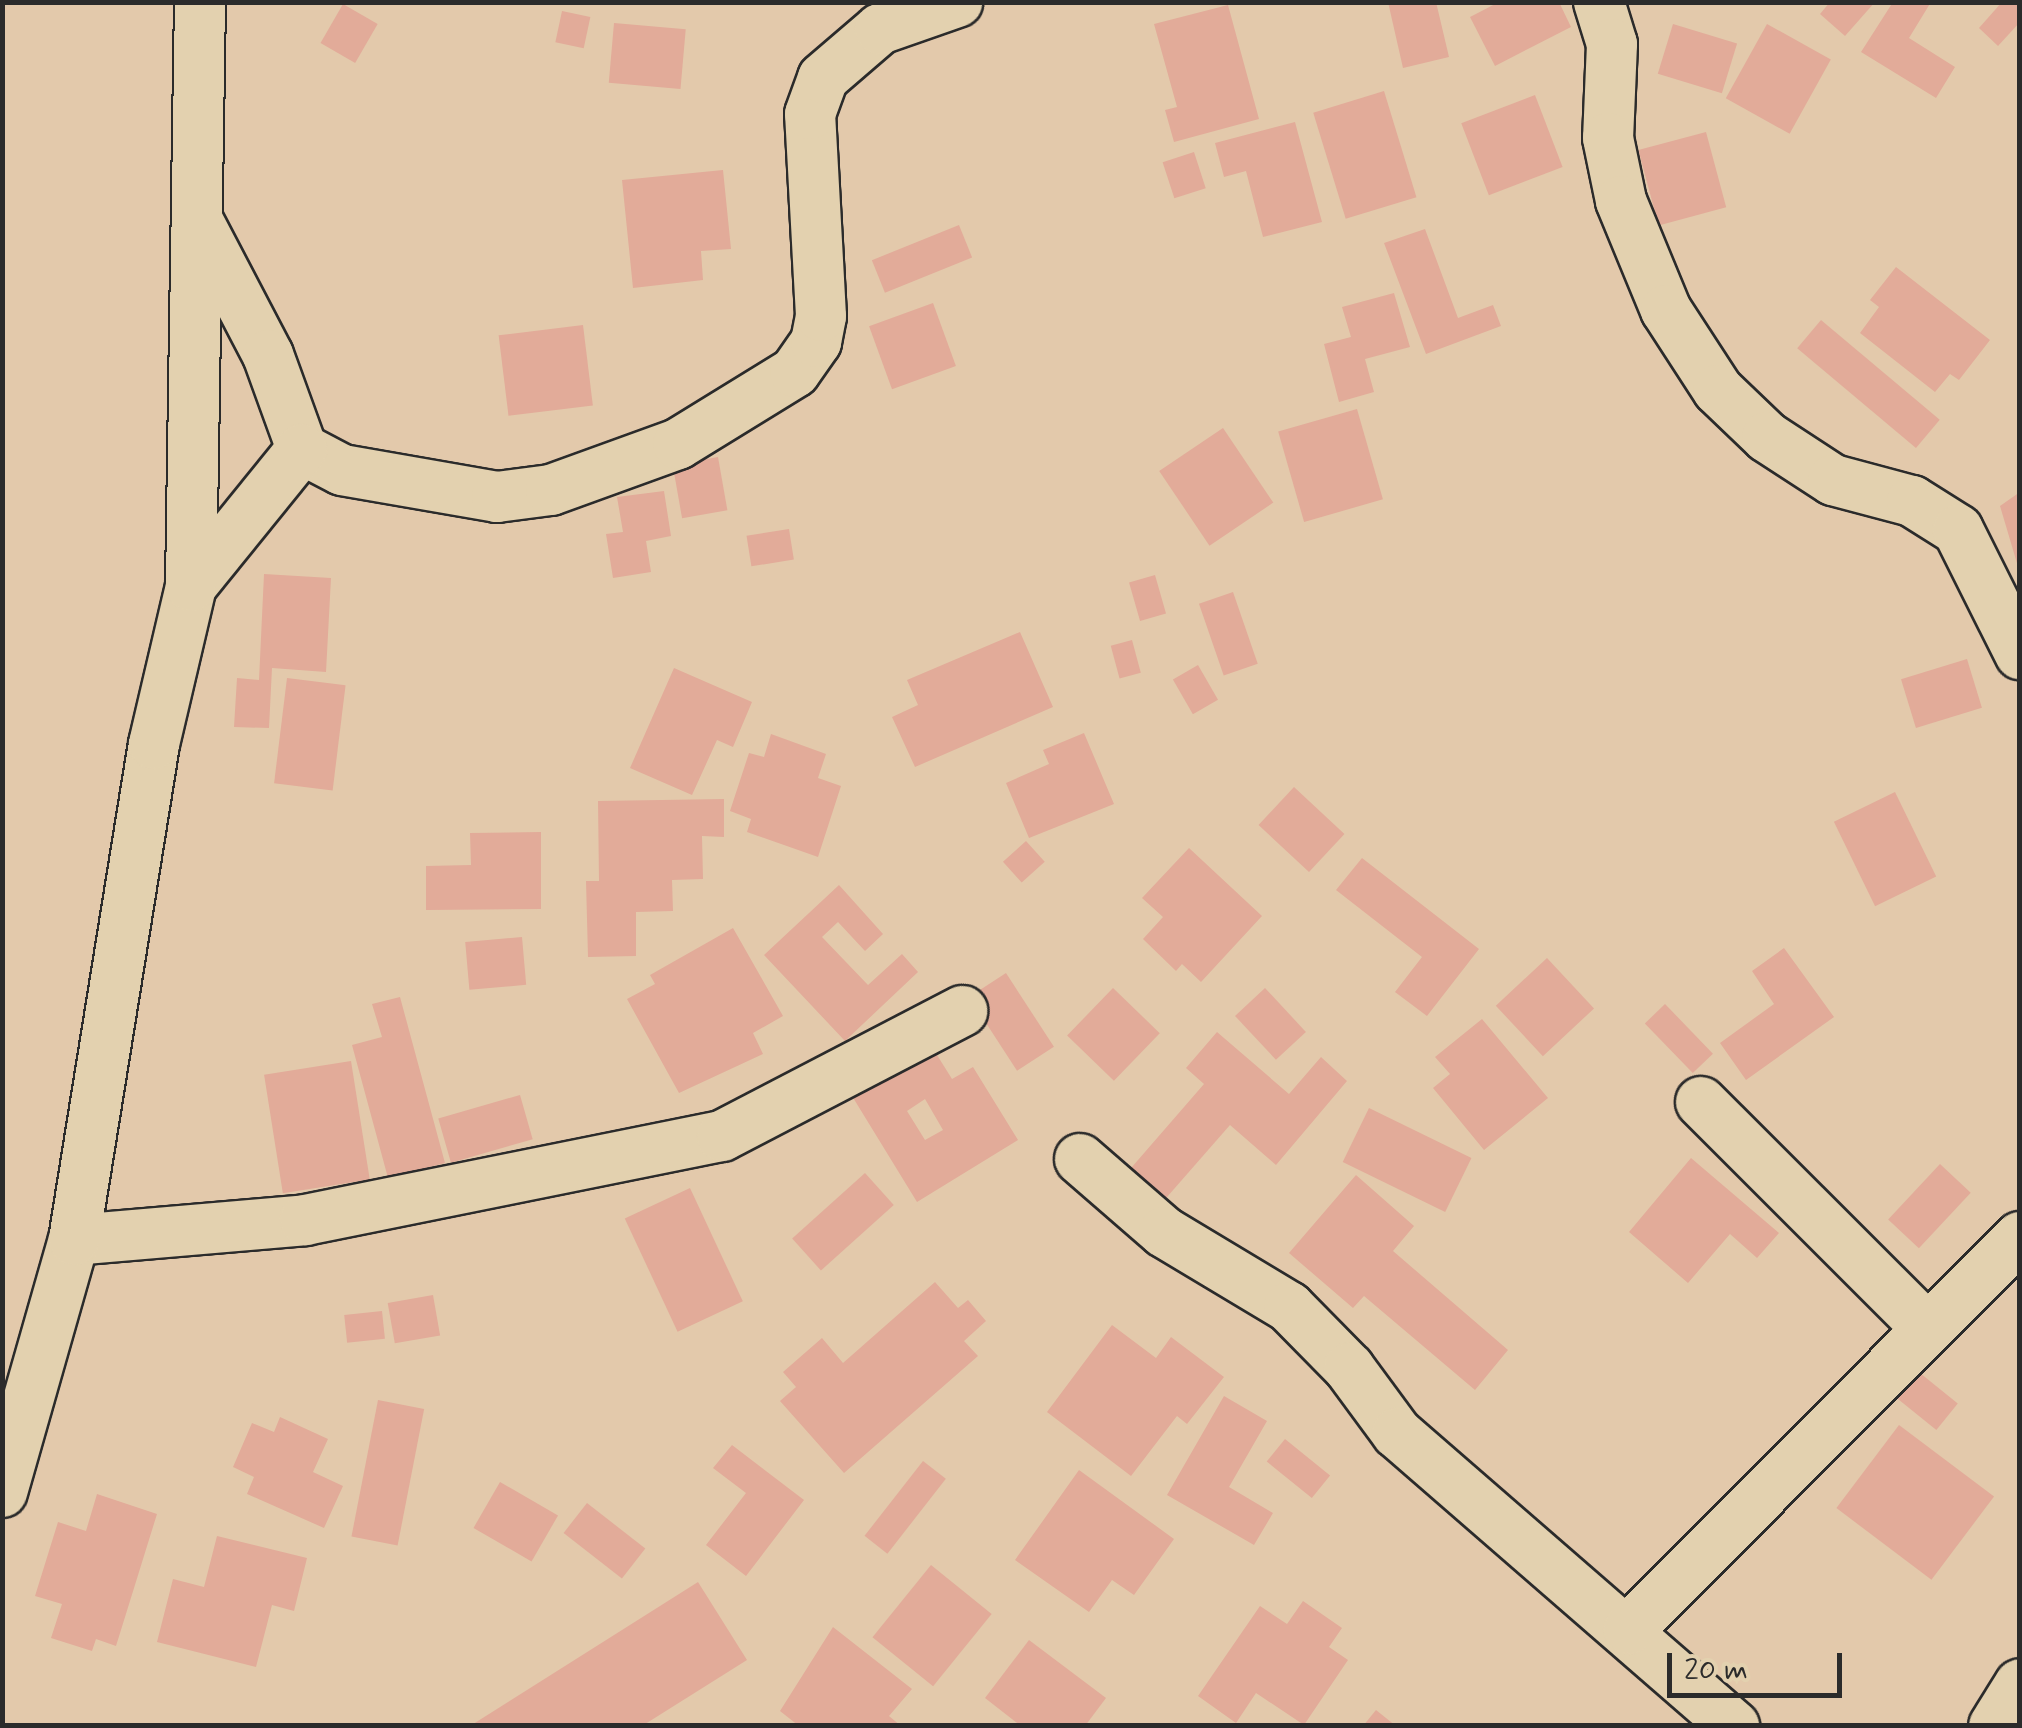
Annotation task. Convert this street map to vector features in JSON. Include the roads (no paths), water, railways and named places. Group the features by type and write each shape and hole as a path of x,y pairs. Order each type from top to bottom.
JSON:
{"street":[{"path":"2,1492 74,1240 154,744 191,586 200,2"},
{"path":"198,220 268,355 302,450 342,470 497,497 551,490 678,444 767,395 816,342 821,316 810,114 823,78 880,28 957,2"},
{"path":"1599,2 1612,44 1608,138 1621,201 1666,310 1707,374 1767,437 1833,480 1912,501 1958,530 2020,654"},
{"path":"191,586 302,450"},
{"path":"74,1240 305,1220 722,1136 962,1010"},
{"path":"1701,1102 1926,1326"},
{"path":"1080,1160 1164,1232 1289,1308 1350,1368 1397,1434 1629,1629 1734,1726"},
{"path":"1629,1629 1926,1326 2020,1236"},
{"path":"1994,1726 2020,1684"}]}
